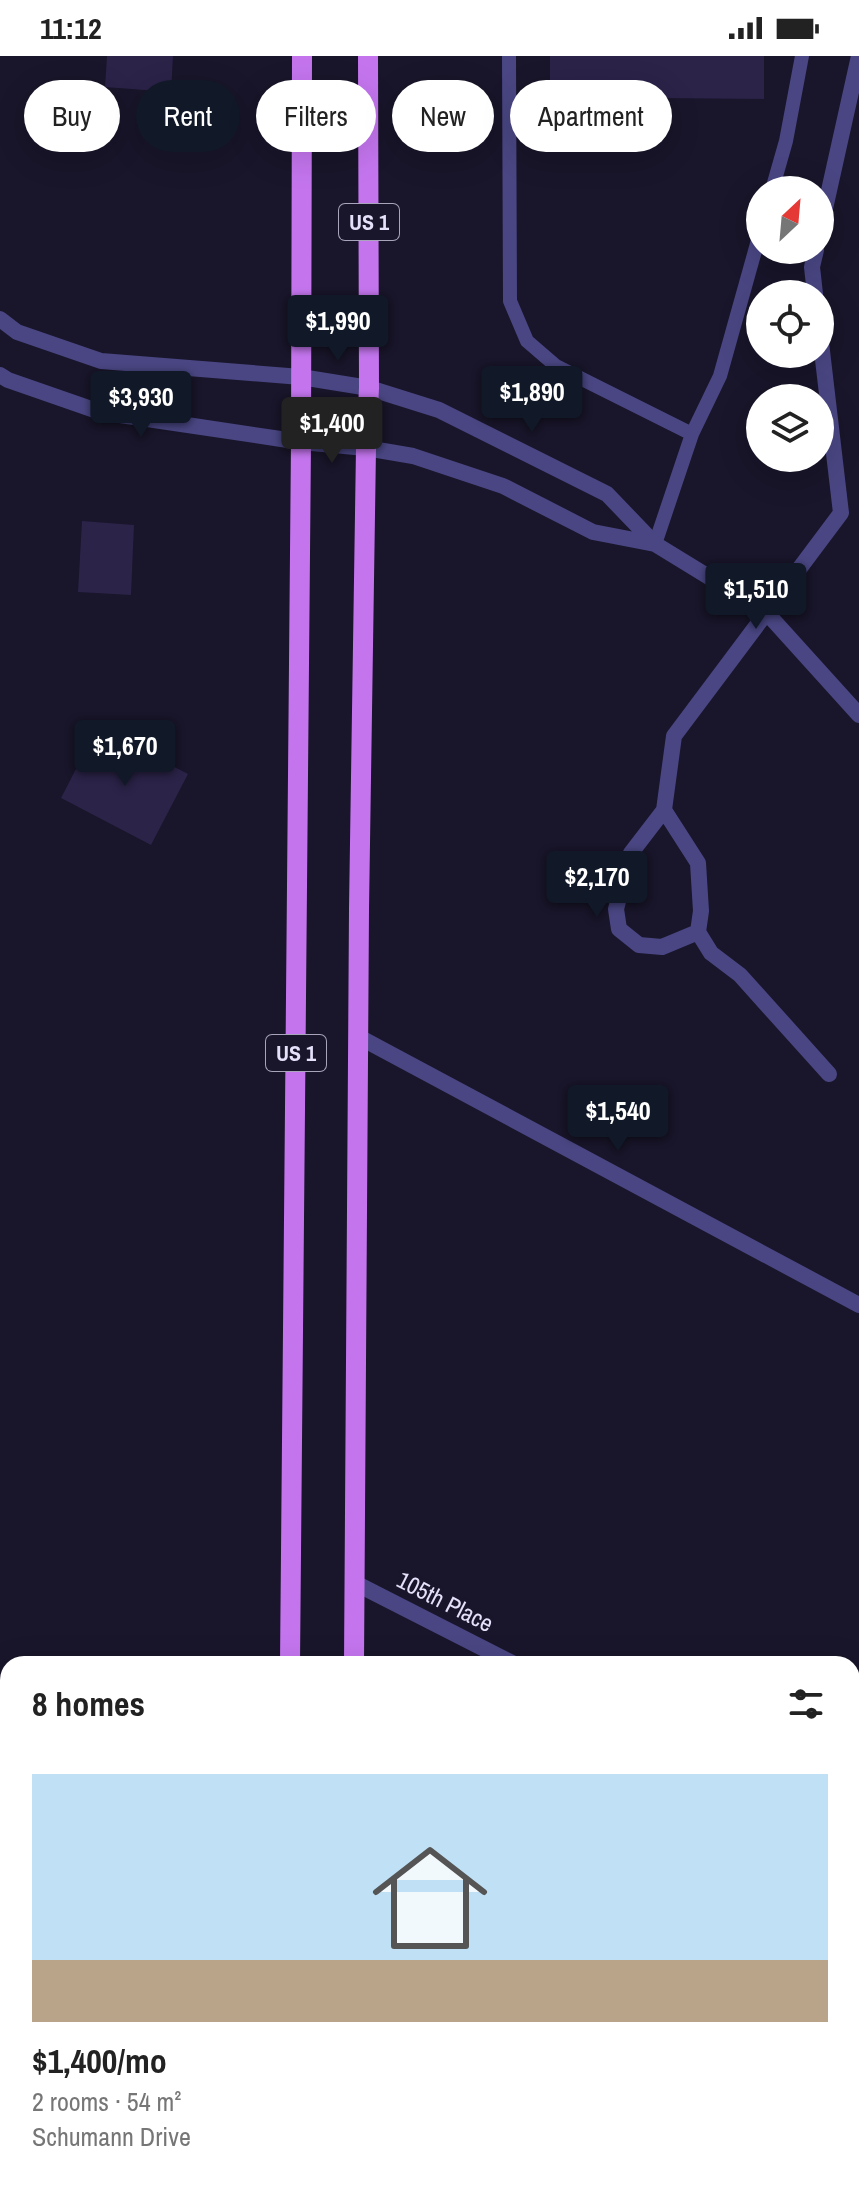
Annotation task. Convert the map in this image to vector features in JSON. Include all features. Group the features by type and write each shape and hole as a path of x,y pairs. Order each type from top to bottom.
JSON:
{"main road":[{"name":"US 1","path":"290,1656 302,56"},
{"name":"US 1","path":"354,1656 369,388 368,56"}],"street":[{"path":"832,176 859,56"},
{"path":"0,319 17,332 101,361 301,377 369,388 439,410 607,494 655,544 766,612 859,715"},
{"path":"698,932 662,947 639,945 619,929 616,909 631,853 664,810 674,736 841,513 824,368"},
{"path":"0,375 100,412 413,456 503,486 593,532 655,544"},
{"path":"664,810 698,863 701,911 698,932 711,953 740,975 829,1074"},
{"path":"359,1037 859,1305"},
{"name":"105th Place","path":"355,1583 498,1656"}],"lane":[{"path":"509,56 510,301 527,341 556,366 692,434"},
{"path":"776,176 802,56"},
{"path":"655,544 692,434 720,376 751,264"}],"building":[{"path":"107,56 173,56 172,80 136,80 136,89 120,88 120,80 105,80"},
{"path":"550,56 764,56 764,99 672,98 672,80 550,80"},
{"path":"82,521 134,525 131,595 78,592"},
{"path":"93,736 112,745 115,739 145,755 142,761 150,765 155,757 188,774 151,845 61,798"}]}
